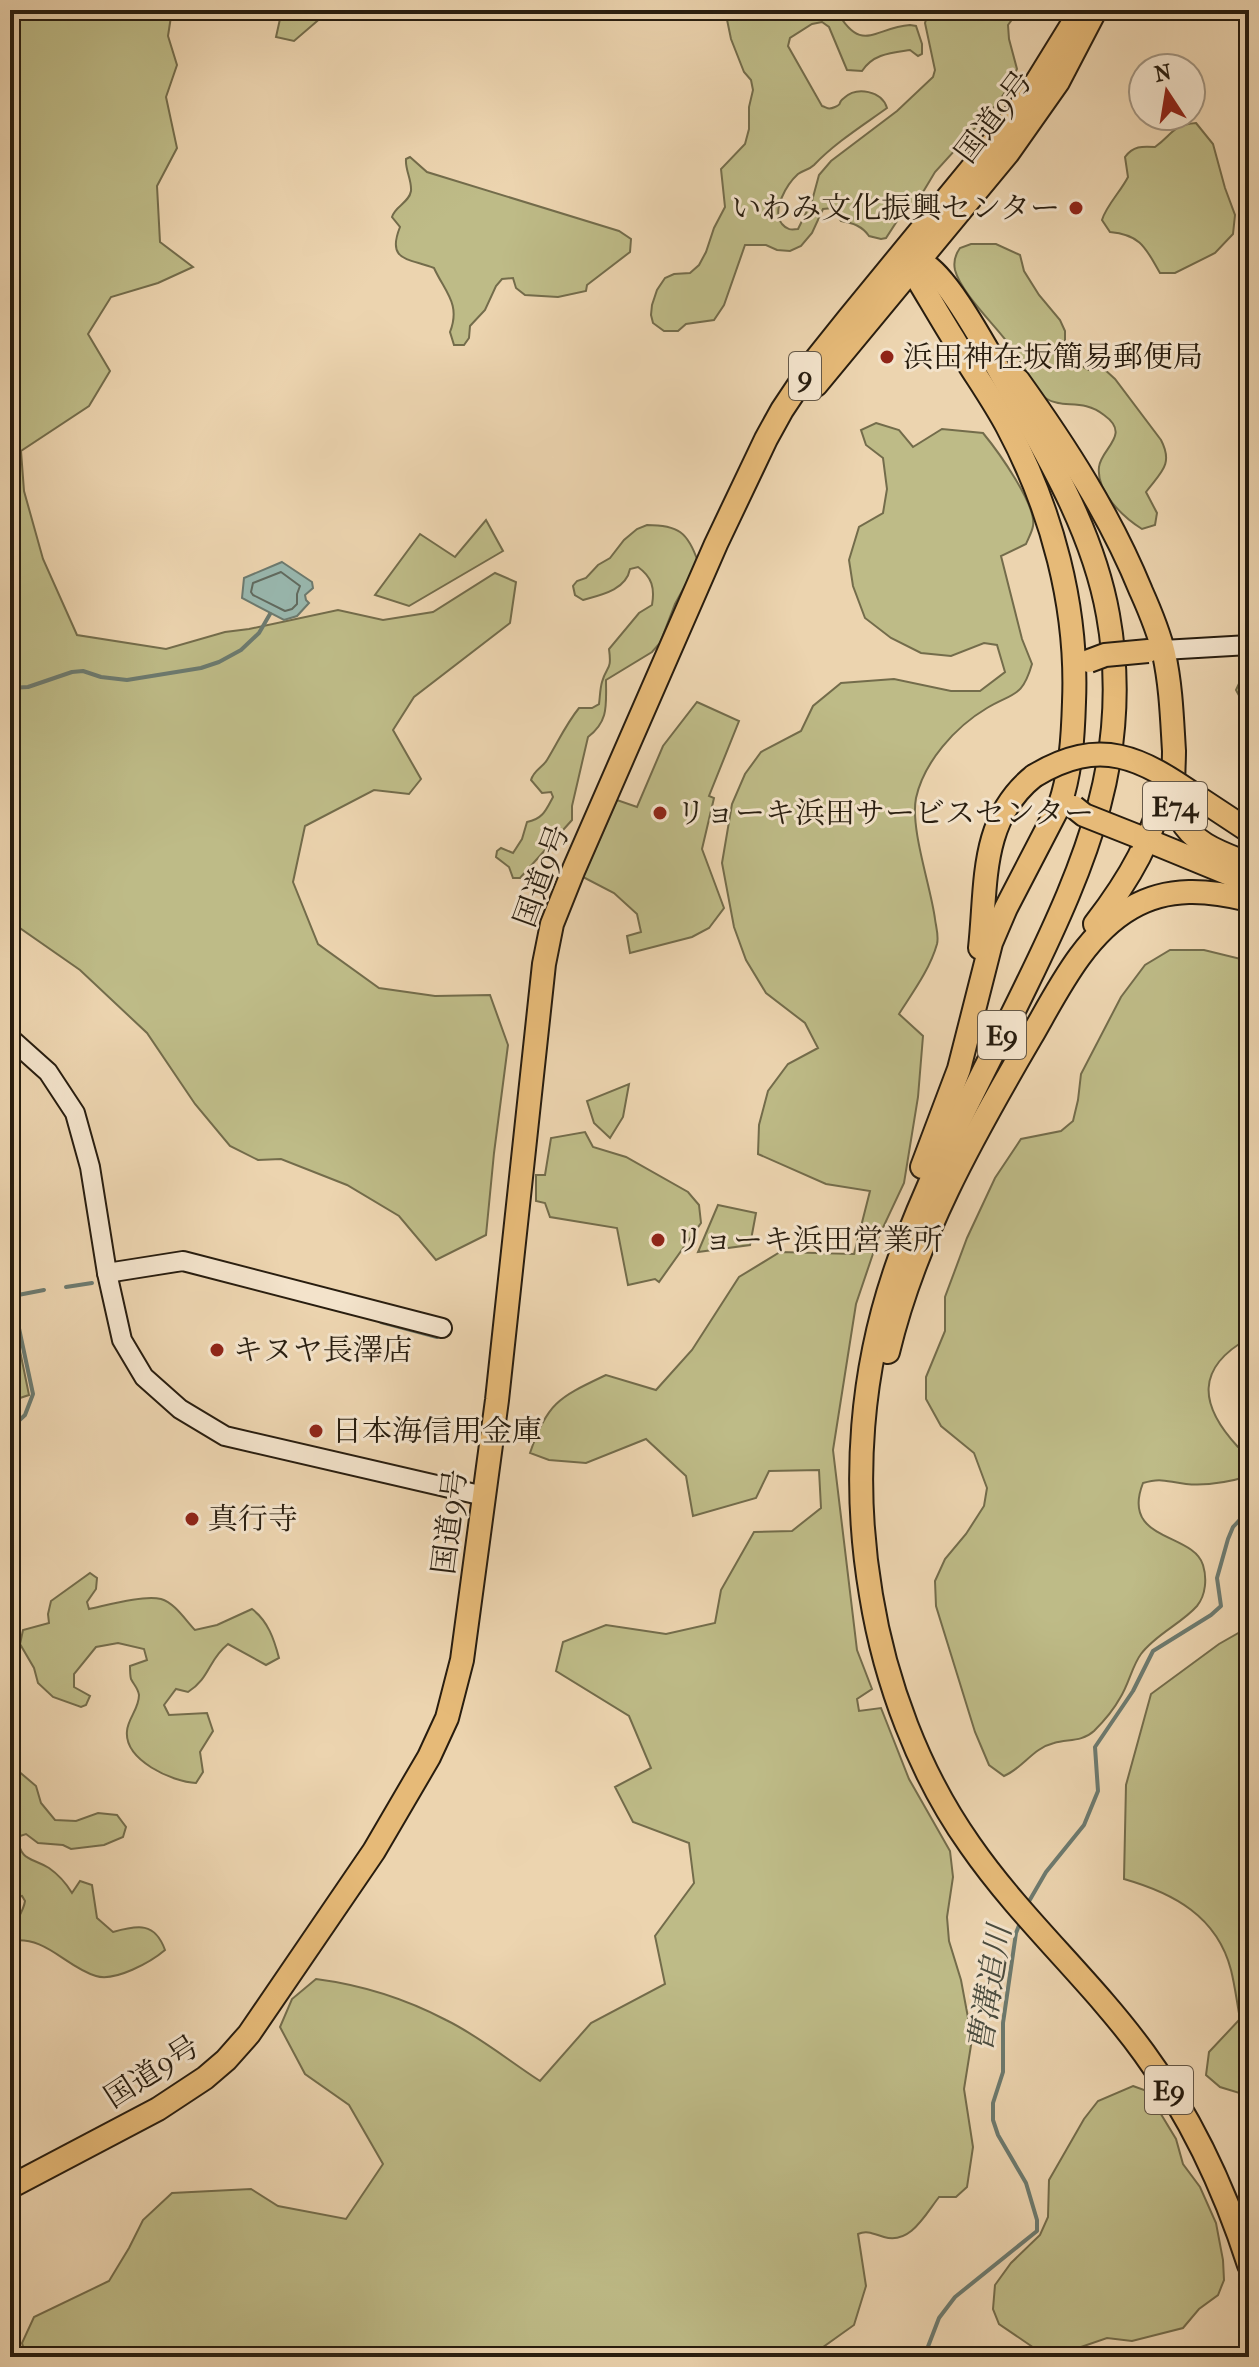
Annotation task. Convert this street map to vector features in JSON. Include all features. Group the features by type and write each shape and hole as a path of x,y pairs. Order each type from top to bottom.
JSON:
{"highway":[{"name":"国道9号","path":"728,520 792,416 873,315 911,255 1026,99 1081,10"},
{"name":"国道9号","path":"10,2187 158,2109 226,2060 249,2034 306,1953 374,1851 429,1757 447,1718 462,1660 497,1400 544,964 552,924 728,520 782,410 816,359 873,289 947,228 1040,109 1076,51 1095,10"},
{"path":"947,228 937,255 938,269 948,288"},
{"path":"866,1394 885,1366 903,1297 929,1230 1057,978 1119,892 1142,838 1159,809 1169,761 1171,708 1131,567 1076,465 1012,371 930,266 911,255"},
{"path":"911,255 954,340 1006,424 1035,487 1061,565 1082,670 1073,733 1070,796 1084,815 1249,882"},
{"name":"E9","path":"911,255 1057,477"},
{"name":"E9","path":"948,288 1005,382 1057,477 1095,560 1110,621 1114,715 1099,814 1072,887 931,1183 905,1244 880,1321 866,1394 862,1443 861,1506 871,1598 883,1653 905,1718 934,1784 970,1846 1125,2027 1170,2090 1211,2167 1247,2260"},
{"path":"873,315 897,298 919,299 929,307 954,340"},
{"path":"1082,670 1105,655 1155,651"},
{"name":"E74","path":"1171,708 1174,796 1178,814 1196,839 1249,864"},
{"path":"968,1033 990,846 1001,814 1021,786 1034,776 1074,758 1117,755 1147,765 1249,831"},
{"path":"871,1598 858,1556 849,1460 856,1364 875,1282 947,1105 997,926 1060,804 1070,796"},
{"path":"1011,1071 1080,957 1118,916 1145,901 1173,893 1204,892 1249,900"}],"street":[{"path":"1155,651 1249,645"},
{"path":"10,1038 48,1072 75,1113 90,1167 107,1273 122,1340 144,1377 180,1409 225,1436 484,1496"},
{"path":"107,1273 183,1261 442,1328"}],"shaded area":[{"path":"10,10 172,10 168,36 177,65 166,97 177,148 157,186 160,242 193,267 158,283 111,297 88,334 110,371 89,406 21,451 24,491 43,559 77,635 166,649 225,632 338,610 383,620 433,612 495,573 516,582 510,623 414,697 393,730 421,779 409,794 374,790 305,826 293,882 318,944 379,988 435,996 490,995 508,1045 486,1235 436,1260 399,1216 347,1185 281,1159 258,1160 230,1146 195,1104 147,1033 80,970 17,926 10,913"},
{"path":"282,10 330,10 294,41 276,37"},
{"path":"725,10 836,10 853,32 861,35 916,26 922,44 922,54 918,56 910,50 889,53 871,61 862,71 847,70 829,27 822,22 812,24 790,38 788,46 822,106 833,108 849,94 862,91 875,94 887,108 794,178 785,191 778,212 782,224 789,229 798,229 812,201 819,175 831,161 897,111 933,77 935,70 925,23 929,10 1019,10 1008,25 1017,69 997,104 935,172 917,202 901,215 886,238 869,236 857,226 841,221 833,208 823,209 812,233 801,246 790,251 766,245 745,245 724,305 714,320 686,324 678,331 664,331 653,323 651,315 657,290 665,278 690,273 699,265 725,207 721,169 745,144 749,129 753,90 751,80 744,72 731,39"},
{"path":"1172,132 1203,132 1213,144 1235,215 1233,234 1215,253 1175,273 1160,273 1142,245 1129,236 1110,232 1102,220 1128,177 1125,157 1138,148 1155,147"},
{"path":"410,157 427,172 619,231 631,239 630,252 587,285 586,291 558,297 525,295 516,288 513,278 502,279 485,310 470,326 469,338 464,345 454,345 450,332 453,306 434,268 402,257 396,247 400,227 392,217 411,191 406,163"},
{"path":"971,244 996,244 1020,255 1024,271 1060,320 1070,353 1081,366 1089,370 1103,368 1115,379 1161,440 1166,462 1146,492 1157,513 1155,525 1142,529 1135,524 1112,503 1102,486 1099,467 1115,435 1112,422 1096,410 1053,402 1041,395 1010,345 966,291 955,270 954,261 960,248"},
{"path":"876,423 899,430 913,447 942,429 983,433 1015,478 1033,517 1026,544 1001,556 1022,639 1032,664 1025,683 1016,693 975,716 953,735 926,771 916,798 918,841 938,938 926,971 899,1014 923,1036 918,1097 904,1183 879,1236 856,1304 833,1450 857,1650 872,1689 857,1699 859,1711 881,1708 909,1779 950,1851 953,1877 947,1917 949,1941 961,1980 972,2039 964,2089 973,2147 967,2187 956,2197 939,2197 916,2227 902,2237 884,2237 868,2232 858,2234 866,2286 854,2325 814,2357 26,2357 22,2343 34,2317 109,2281 143,2220 172,2193 251,2189 278,2206 346,2219 383,2164 349,2105 305,2074 280,2027 292,1999 316,1979 367,1989 431,2012 470,2033 540,2081 591,2023 665,1984 655,1936 694,1883 689,1843 633,1822 615,1787 651,1768 629,1716 556,1671 563,1642 606,1625 666,1634 715,1623 721,1590 754,1532 792,1531 821,1508 819,1470 769,1471 756,1498 693,1516 686,1476 646,1439 586,1463 549,1460 530,1453 543,1422 557,1403 606,1375 656,1390 692,1350 739,1277 780,1252 854,1254 870,1191 826,1184 758,1154 759,1125 768,1091 788,1064 818,1048 805,1023 766,993 746,960 734,927 722,863 732,804 745,774 761,752 801,731 813,706 841,683 894,679 951,691 980,691 1005,672 997,645 984,643 951,656 921,653 891,638 865,618 853,586 849,560 859,527 883,513 887,489 883,458 866,445 861,430"},
{"path":"486,520 503,551 409,606 375,595 420,534 455,557"},
{"path":"647,525 680,532 686,537 698,562 675,604 660,643 652,652 606,680 605,712 600,725 588,737 572,806 572,820 520,878 513,878 509,867 496,857 497,851 501,848 513,853 522,839 527,822 540,816 553,797 551,792 542,793 531,780 532,777 547,760 579,708 592,708 599,704 602,682 609,665 609,649 639,613 652,605 651,583 638,567 630,569 618,587 597,596 583,600 575,595 573,586 610,558 637,529"},
{"path":"1249,673 1249,714 1236,690 1243,675"},
{"path":"697,702 739,721 709,796 714,798 702,849 724,908 709,928 692,937 630,953 627,936 641,932 637,914 614,893 583,877 617,800 637,807 663,746"},
{"path":"1170,950 1204,950 1249,961 1249,1338 1219,1362 1209,1388 1210,1402 1225,1431 1238,1447 1249,1444 1249,1476 1210,1484 1160,1480 1143,1483 1139,1502 1141,1516 1149,1526 1197,1554 1203,1565 1205,1586 1200,1602 1141,1654 1118,1702 1094,1731 1080,1739 1047,1746 1004,1776 989,1765 975,1732 936,1606 935,1581 945,1559 984,1506 987,1488 974,1453 941,1426 926,1399 926,1377 945,1331 945,1297 967,1238 995,1178 1021,1139 1061,1131 1073,1121 1081,1074 1121,997 1145,965"},
{"path":"629,1084 623,1117 610,1138 594,1123 587,1101"},
{"path":"585,1132 593,1147 626,1157 688,1192 699,1205 701,1223 659,1282 655,1279 628,1285 617,1228 550,1217 545,1203 536,1201 536,1175 545,1175 551,1138"},
{"path":"718,1205 756,1213 750,1245 698,1252"},
{"path":"10,1302 29,1395 20,1398 10,1383"},
{"path":"90,1573 97,1578 96,1589 87,1602 89,1609 135,1599 161,1599 176,1608 195,1630 217,1625 252,1609 270,1631 279,1658 266,1665 228,1644 195,1687 188,1692 176,1689 164,1705 169,1715 207,1713 213,1731 200,1752 203,1772 196,1783 175,1779 151,1768 128,1742 128,1726 139,1695 131,1679 130,1666 147,1660 144,1649 118,1643 96,1647 74,1674 74,1687 90,1696 86,1705 81,1707 53,1697 38,1683 34,1668 20,1644 23,1630 49,1623 51,1601"},
{"path":"1249,1627 1249,2102 1243,2094 1220,2087 1206,2075 1209,2052 1240,2019 1224,1951 1204,1921 1191,1910 1159,1892 1124,1879 1126,1785 1151,1694 1219,1644"},
{"path":"10,1764 36,1786 41,1803 55,1820 76,1821 98,1813 117,1815 126,1827 123,1837 104,1845 71,1849 63,1845 38,1843 26,1834 17,1837 21,1851 56,1873 72,1893 80,1881 92,1885 97,1918 113,1932 138,1927 151,1930 165,1950 132,1970 104,1977 85,1971 45,1947 23,1940 10,1941 25,1901 22,1896 10,1899"},
{"path":"1133,2086 1147,2091 1176,2139 1183,2164 1200,2187 1216,2223 1224,2280 1218,2295 1199,2309 1183,2328 1132,2341 1107,2338 1081,2347 1040,2352 999,2324 993,2309 995,2285 1011,2263 1040,2235 1048,2217 1049,2180 1084,2119 1098,2101"}],"water":[{"path":"282,562 312,582 313,588 305,595 309,603 297,616 284,620 242,598 244,578"}],"waterway":[{"path":"10,688 28,687 72,672 83,671 127,680 201,668 241,650 259,633 270,614"},
{"path":"66,1287 92,1283"},
{"path":"10,1429 25,1415 33,1394 14,1305 18,1295 44,1290"},
{"path":"381,1322 437,1337"},
{"name":"曹溝追川","path":"1028,1903 1046,1872 1084,1825 1098,1791 1095,1747 1133,1691 1153,1651 1221,1606 1217,1578 1228,1539 1233,1527 1249,1510"},
{"name":"曹溝追川","path":"924,2357 939,2318 955,2297 1037,2231 1037,2220 1026,2183 998,2135 993,2120 993,2103 1003,2072 1003,2023 1020,1923"}],"place":[{"name":"いわみ文化振興センター","path":"1076,208"},
{"name":"浜田神在坂簡易郵便局","path":"887,357"},
{"name":"リョーキ浜田サービスセンター","path":"660,813"},
{"name":"リョーキ浜田営業所","path":"658,1240"},
{"name":"キヌヤ長澤店","path":"217,1350"},
{"name":"日本海信用金庫","path":"316,1431"},
{"name":"真行寺","path":"192,1519"}]}
